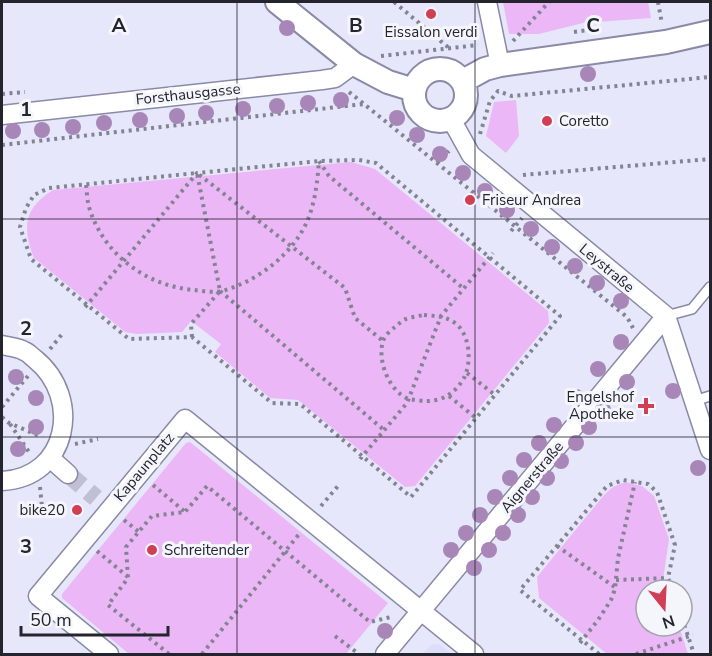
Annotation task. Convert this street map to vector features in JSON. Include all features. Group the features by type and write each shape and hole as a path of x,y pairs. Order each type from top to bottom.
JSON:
{"street":[{"path":"277,2 354,64 388,82 414,90"},
{"path":"487,2 500,65"},
{"path":"463,81 485,69 500,65 666,42 711,32"},
{"name":"Forsthausgasse","path":"10,114 322,80 335,78 354,64"},
{"path":"436,69 448,70 463,81 466,88 465,102 458,115 450,119 435,121 423,115 415,105 414,90 424,74 436,69"},
{"name":"Leystraße","path":"450,119 471,154 666,316"},
{"path":"666,316 702,399 711,450"},
{"name":"Aignerstraße","path":"421,611 666,316"},
{"path":"2,345 24,350 48,371 59,389 64,411 63,432 50,458 34,471 14,480 2,481"},
{"name":"Kapaunplatz","path":"109,654 39,596 103,503 185,419 474,654"},
{"path":"50,458 68,474"},
{"path":"385,654 421,611"}],"lane":[{"path":"666,316 692,309 711,287"}],"path":[{"path":"394,2 450,48"},
{"path":"510,43 549,2"},
{"path":"658,2 662,25"},
{"path":"480,135 490,101 498,91 512,96 711,77"},
{"path":"349,92 627,317 643,344"},
{"path":"2,145 364,104"},
{"path":"437,163 452,148"},
{"path":"498,178 711,159"},
{"path":"359,160 376,164 491,255 560,316 411,497 300,404 272,403 192,337 129,339 31,259 20,227 26,208 34,195 49,188 319,161 359,160"},
{"path":"86,184 88,206 101,235 124,261 147,278 177,289 220,291 246,281 269,268 299,236 309,216 316,192 319,161"},
{"path":"319,161 329,176 463,288"},
{"path":"197,173 345,288 355,318 383,341"},
{"path":"86,306 197,173"},
{"path":"197,173 220,291 384,430"},
{"path":"511,231 516,225"},
{"path":"362,457 408,399 441,316 491,255"},
{"path":"192,337 191,324 220,291"},
{"path":"424,315 441,316 456,324 468,346 469,362 466,373 460,385 449,396 436,400 408,399 399,393 387,375 381,360 383,341 404,319 424,315"},
{"path":"466,373 495,395"},
{"path":"449,396 476,418"},
{"path":"599,654 520,590 607,486 623,480 648,484 657,492 675,545 668,578"},
{"path":"581,641 598,620 616,588 618,558 635,482"},
{"path":"169,654 108,605 128,578 126,547 152,516 184,512 207,486 370,622 421,611"},
{"path":"162,493 184,512"},
{"path":"556,546 616,588"},
{"path":"202,654 285,551"},
{"path":"106,560 128,578"},
{"path":"616,580 634,579"},
{"path":"335,636 359,654"},
{"path":"636,654 685,638"},
{"path":"691,638 694,654"}],"shaded area":[{"path":"503,2 648,2 651,18 583,23 539,34 509,34"},
{"path":"516,100 519,136 506,153 486,136 494,102"},
{"path":"351,162 375,169 548,311 549,323 415,486 405,487 298,400 270,398 215,352 221,344 191,321 182,332 137,334 125,332 34,258 30,247 27,228 31,211 43,197 53,190"},
{"path":"190,442 388,603 346,654 129,654 62,598 62,594 186,443"},
{"path":"625,482 642,486 654,496 669,539 663,578 634,578 634,638 683,638 688,654 607,654 539,598 537,577 613,487"},
{"path":"439,644 452,654 423,654 431,645"}],"tunnel":[{"path":"68,474 96,498"}],"place":[{"name":"Eissalon verdi","path":"431,14"},
{"name":"Coretto","path":"547,121"},
{"name":"Friseur Andrea","path":"470,200"},
{"name":"Engelshof Apotheke","path":"646,406"},
{"name":"bike20","path":"77,510"},
{"name":"Schreitender","path":"152,550"}]}
